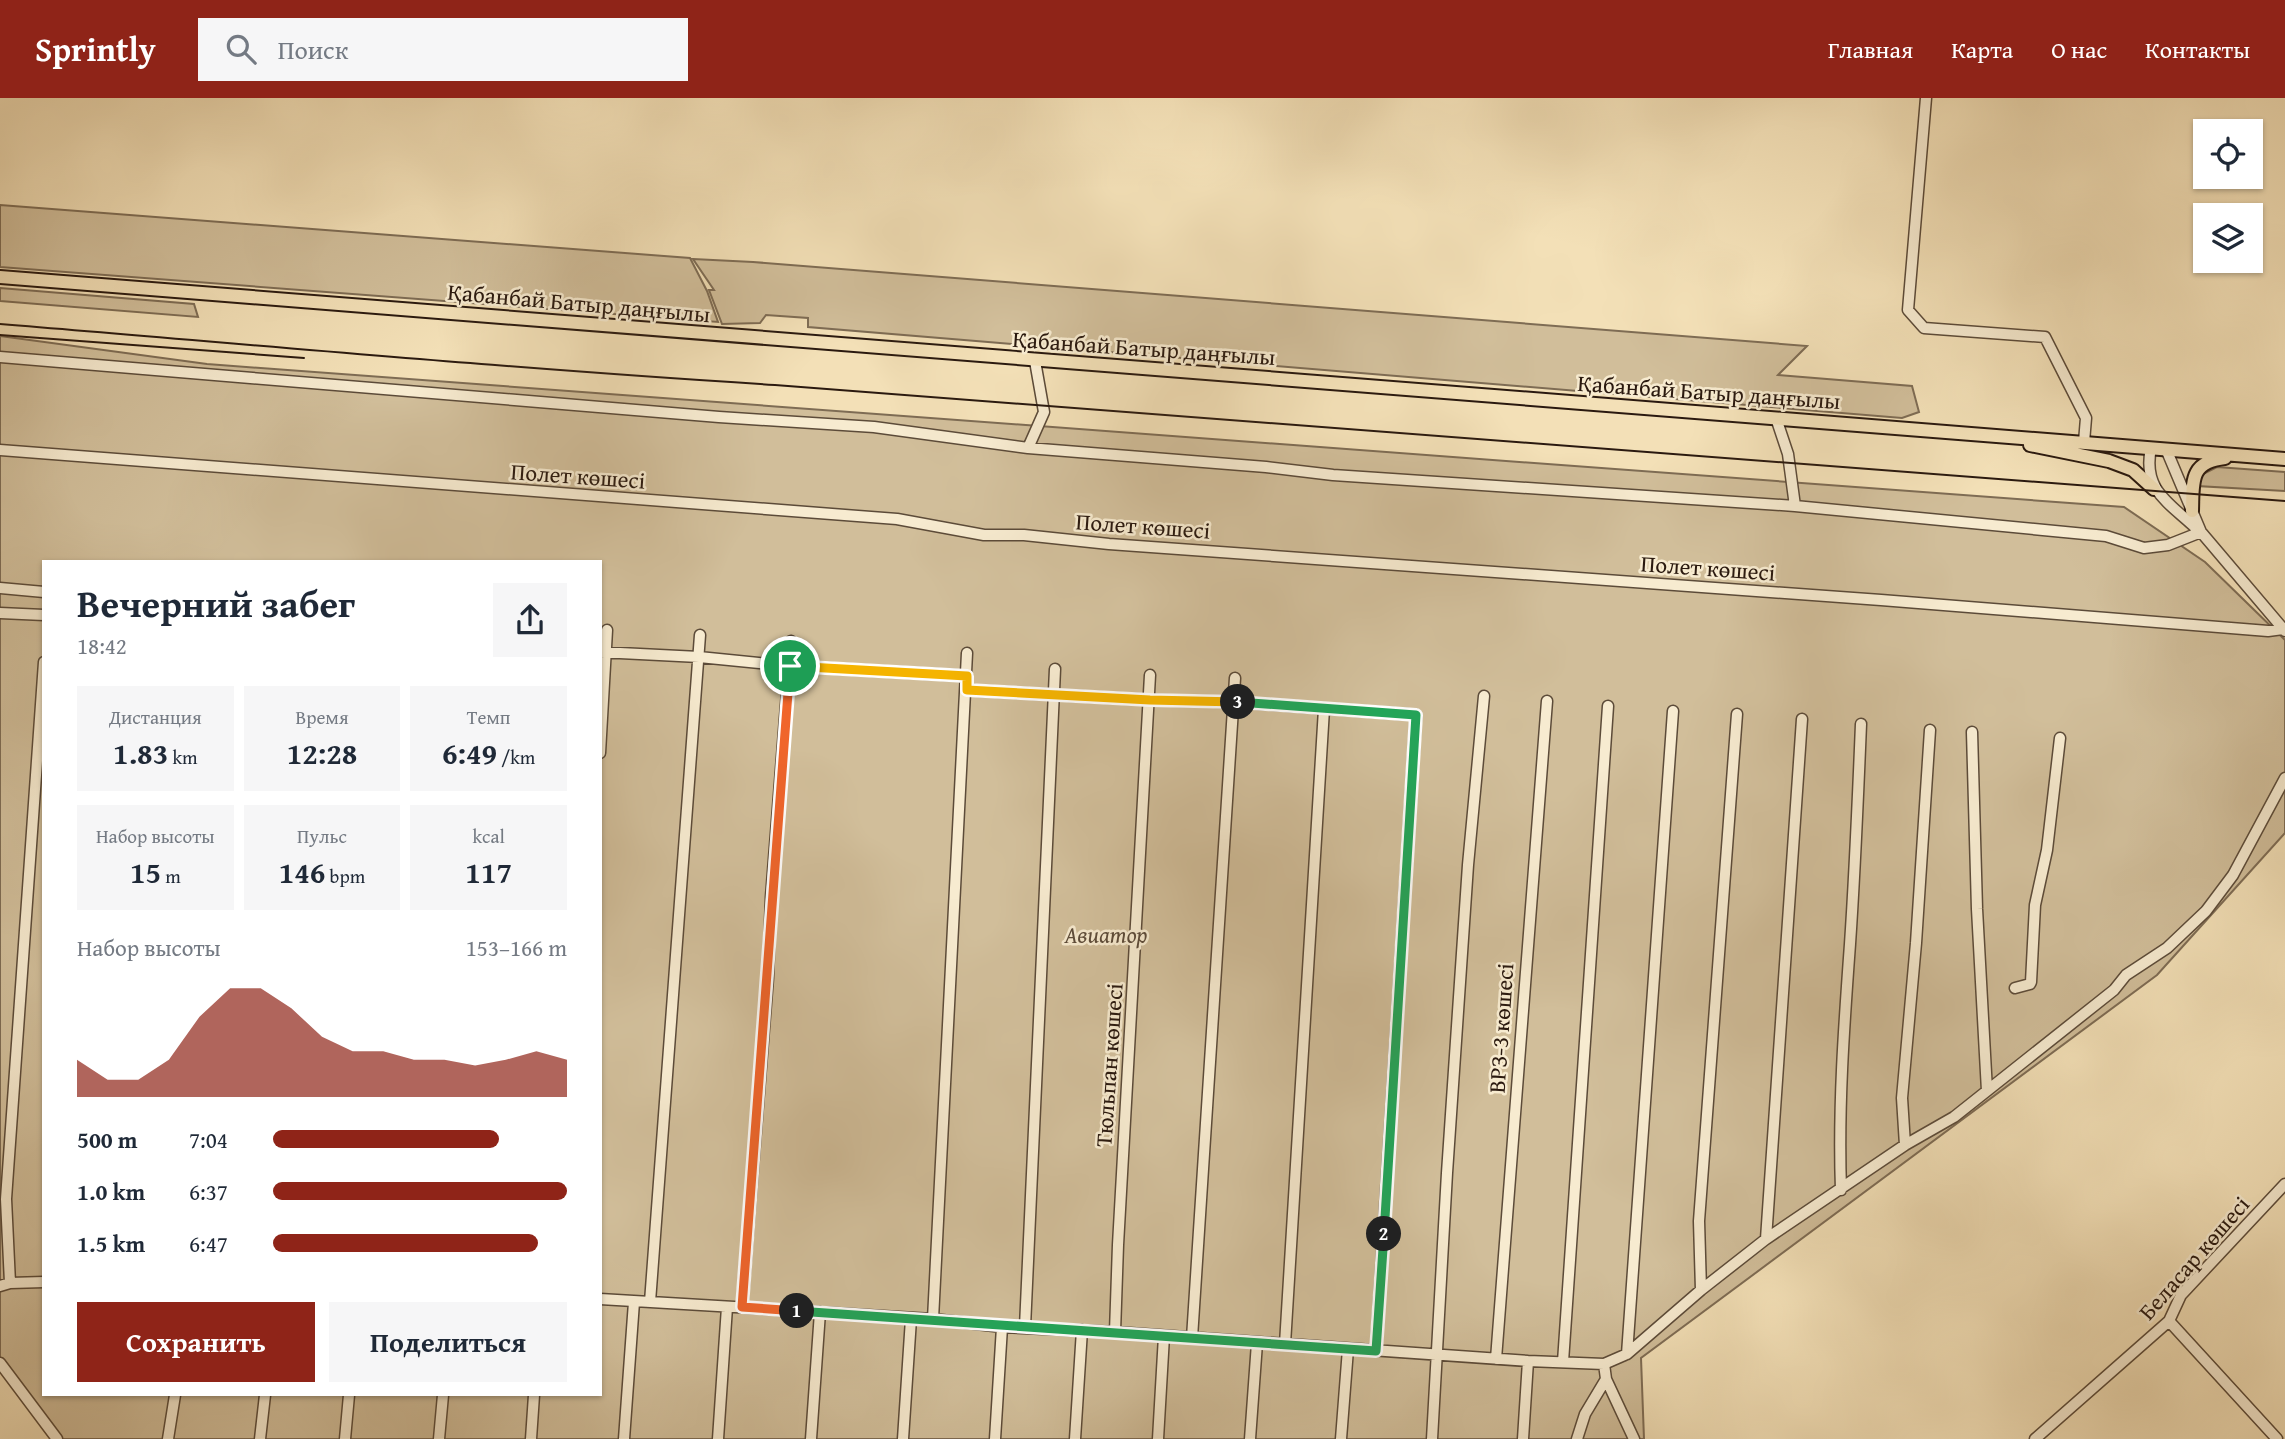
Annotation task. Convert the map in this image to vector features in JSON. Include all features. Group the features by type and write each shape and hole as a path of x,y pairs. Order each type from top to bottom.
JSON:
{"main road":[{"name":"Қабанбай Батыр даңғылы","path":"0,277 2285,459"},
{"path":"1968,433 2109,461 2133,470 2154,489"},
{"path":"2192,511 2193,480 2199,468 2214,459 2246,456"}],"street":[{"path":"1926,98 1908,310 1924,328 2045,337 2086,418 2084,442"},
{"path":"0,357 719,417 874,427 1028,448 1333,475 1795,506 2106,536 2144,548 2168,545 2201,532"},
{"path":"1028,448 1045,412 1035,361"},
{"path":"1776,418 1788,454 1795,506"},
{"path":"2151,448 2148,462 2154,489 2201,532 2284,630"},
{"path":"2166,449 2201,532"},
{"name":"Полет көшесі","path":"0,450 897,519 984,535 1024,535 1109,544 2268,631 2284,630"},
{"path":"0,588 42,592"},
{"path":"0,613 42,615"},
{"path":"602,686 607,629"},
{"path":"650,1302 700,635"},
{"path":"742,1307 791,641"},
{"path":"603,653 967,676"},
{"path":"933,1319 967,653"},
{"path":"1025,1327 1055,669"},
{"name":"Тюльпан көшесі","path":"1115,1332 1121,1176 1150,675"},
{"path":"1192,1338 1235,678"},
{"path":"42,690 6,1199 5,1284 42,1282"},
{"path":"967,690 1234,702 1416,715 1376,1351"},
{"path":"1432,1439 1468,865 1484,696"},
{"name":"ВРЗ-3 көшесі","path":"1496,1359 1547,701"},
{"path":"1563,1362 1608,706"},
{"path":"1285,1344 1324,709"},
{"path":"1627,1354 1674,711"},
{"path":"1701,1290 1699,1221 1737,714"},
{"path":"1766,1239 1802,719"},
{"path":"1841,1190 1841,1074 1857,842 1861,724"},
{"path":"1905,1145 1902,1098 1916,943 1930,730"},
{"path":"1972,732 1987,1091"},
{"path":"2015,988 2031,982 2035,905 2047,850 2060,738"},
{"path":"602,1299 933,1319 1002,1327 1115,1332 1528,1362 1604,1364 1627,1354 1701,1290 1766,1239 1905,1145 1954,1117 2113,990 2126,975 2167,948 2206,911 2233,875 2285,778"},
{"name":"Беласар көшесі","path":"2035,1439 2169,1321 2181,1295 2285,1184"},
{"path":"624,1439 634,1302"},
{"path":"718,1439 727,1307"},
{"path":"811,1439 820,1312"},
{"path":"903,1439 911,1319"},
{"path":"2169,1321 2277,1439"},
{"path":"995,1439 1002,1327"},
{"path":"1075,1439 1082,1330"},
{"path":"1158,1439 1164,1336"},
{"path":"1250,1439 1257,1343"},
{"path":"1342,1439 1348,1349"},
{"path":"1523,1439 1528,1362"},
{"path":"0,1363 57,1439"},
{"path":"1604,1364 1606,1379 1634,1439"},
{"path":"1577,1439 1585,1414 1606,1379"},
{"path":"168,1439 175,1396"},
{"path":"260,1439 265,1396"},
{"path":"345,1439 349,1396"},
{"path":"439,1439 443,1396"},
{"path":"531,1439 534,1396"}],"green space":[{"path":"0,205 690,258 707,291 718,322 0,267"},
{"path":"693,259 1807,346 1778,375 1912,386 1919,412 1902,418 808,327 808,318 766,315 760,323 722,324 709,290 714,290"},
{"path":"0,288 194,304 198,317 0,301"},
{"name":"Авиатор","path":"0,336 207,364 2124,507 2205,562 2285,640 2285,833 2157,975 1641,1358 1644,1439 53,1439 0,1365"},
{"path":"2217,467 2285,472 2285,491 2197,486 2201,475"}],"tram line":[{"path":"0,324 484,364 2285,501"},
{"path":"0,335 304,358"}],"route":[{"path":"790,666 967,676 967,690 1234,702 1416,715 1376,1351 742,1307 790,666"}]}
